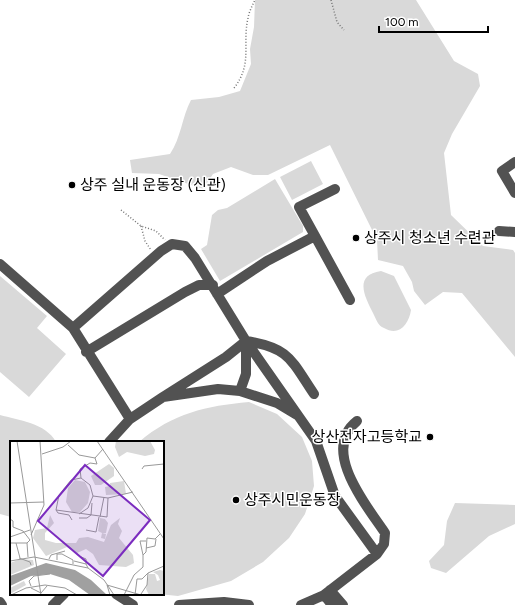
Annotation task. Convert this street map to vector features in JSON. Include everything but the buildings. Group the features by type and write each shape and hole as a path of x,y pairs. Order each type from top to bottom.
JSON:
{"street":[{"path":"515,162 502,171 515,193"},
{"path":"335,189 299,207 350,300"},
{"path":"499,231 515,232"},
{"path":"86,352 185,292 199,285 215,290 315,236"},
{"path":"73,328 170,245 185,246 195,258 246,341 300,416 316,441 335,496 377,554"},
{"path":"0,264 73,328 86,352 130,419"},
{"path":"240,391 246,374 246,341"},
{"path":"110,441 130,419 226,357 246,341 267,345 282,351 292,361 314,394"},
{"path":"163,397 218,389 240,391 277,403 300,416"},
{"path":"301,605 327,592 377,554 384,544 385,533 360,496 344,462 342,442 349,428 357,421"},
{"path":"327,592 332,605"},
{"path":"327,592 343,605"},
{"path":"53,605 63,595"},
{"path":"118,595 133,605"},
{"path":"179,605 224,602 249,605"}],"path":[{"path":"234,88 241,80 245,68 248,17 255,0"},
{"path":"331,0 337,22 344,30"},
{"path":"121,210 141,226 156,231 170,245"},
{"path":"141,226 145,241 155,257"}],"shaded area":[{"path":"255,0 416,0 454,61 478,74 480,86 452,134 444,153 451,215 483,246 513,250 515,253 515,357 462,293 443,292 425,305 414,291 412,282 403,266 378,260 377,240 330,145 268,175 253,175 231,167 213,174 203,189 159,174 132,173 130,160 170,154 177,141 185,113 191,100 219,97 240,91 251,64 250,49 254,27"},
{"path":"311,161 323,184 292,200 280,177"},
{"path":"275,179 303,226 303,232 220,281 201,249 207,245 212,215 218,210 227,208"},
{"path":"381,271 394,276 411,310 406,324 399,330 389,330 380,326 365,294 364,282 367,277 372,273"},
{"path":"0,276 47,316 37,328 66,354 29,397 0,372"},
{"name":"상주시민운동장","path":"249,402 277,414 302,437 312,461 314,486 305,514 289,538 263,562 231,581 178,596 164,595 164,441 140,441 164,424 177,418 204,409"},
{"path":"0,415 39,426 46,430 55,441 10,441 10,517 0,514"},
{"path":"455,503 515,505 515,524 489,536 446,573 431,568 429,561 444,545 447,521"}],"place":[{"name":"상주 실내 운동장 (신관)","path":"72,185"},
{"name":"상주시 청소년 수련관","path":"356,238"},
{"name":"상산전자고등학교","path":"430,437"},
{"name":"상주시민운동장","path":"236,500"}]}
